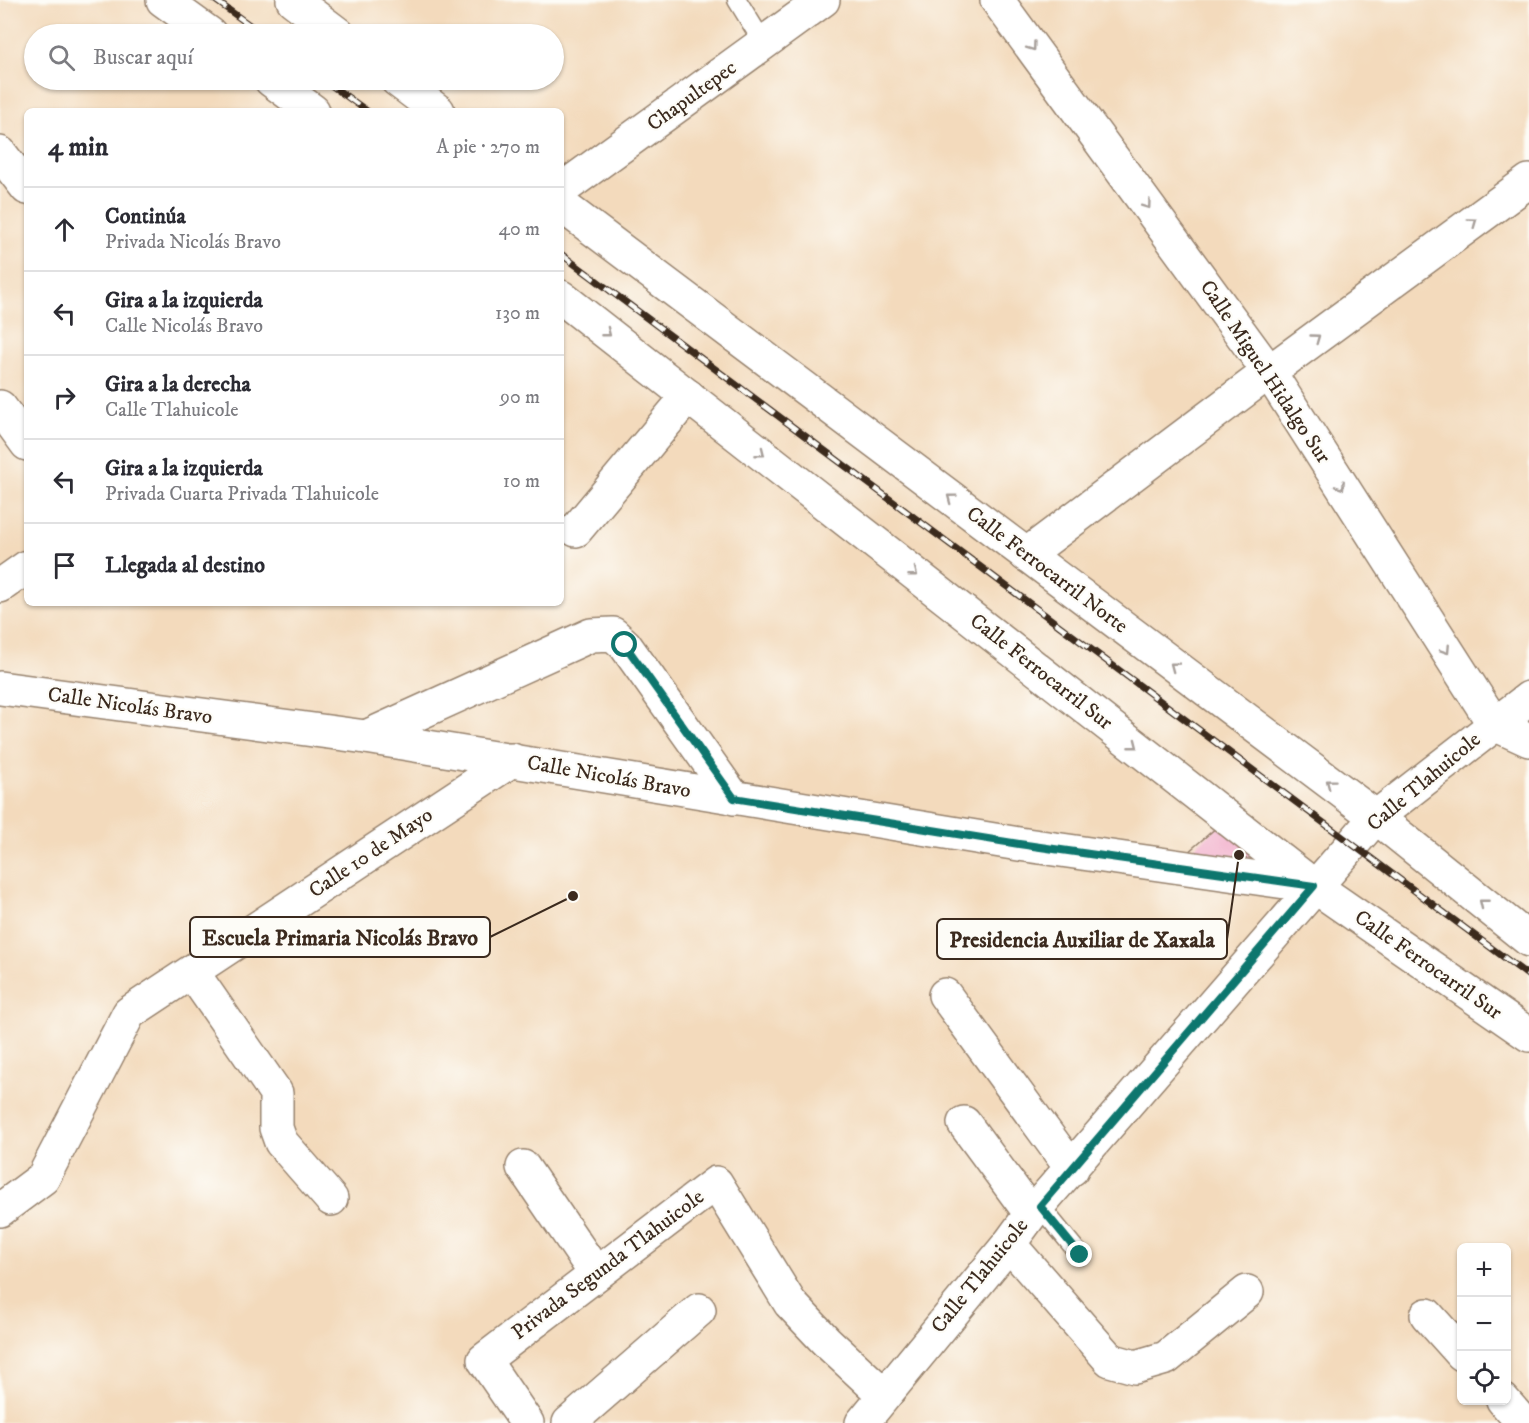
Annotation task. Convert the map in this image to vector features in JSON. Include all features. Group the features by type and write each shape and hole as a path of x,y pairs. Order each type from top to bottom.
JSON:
{"street":[{"path":"163,0 196,24"},
{"path":"293,0 325,24"},
{"name":"Chapultepec","path":"564,188 823,0"},
{"name":"Calle Miguel Hidalgo Sur","path":"997,0 1269,372 1494,724"},
{"path":"285,90 309,108"},
{"path":"410,90 434,108"},
{"path":"0,153 24,184"},
{"path":"1026,555 1269,372 1529,182"},
{"name":"Calle Ferrocarril Norte","path":"564,207 1376,817 1529,940"},
{"name":"Calle Ferrocarril Sur","path":"564,299 1314,886 1529,1035"},
{"path":"576,530 688,396"},
{"path":"0,407 24,440"},
{"path":"0,586 24,569"},
{"path":"366,737 591,635 613,634 625,645 734,798"},
{"name":"Calle Nicolás Bravo","path":"0,688 366,737 1019,844 1314,886"},
{"name":"Calle Tlahuicole","path":"862,1423 1035,1210 1376,817 1529,698"},
{"path":"1494,724 1529,740"},
{"name":"Calle 10 de Mayo","path":"0,1210 43,1178 129,1013 512,760"},
{"path":"192,972 276,1094 276,1128 281,1142 331,1199"},
{"path":"945,995 1072,1169"},
{"path":"964,1123 1035,1210"},
{"path":"524,1167 596,1274"},
{"name":"Privada Segunda Tlahuicole","path":"527,1423 484,1360 716,1183 790,1302 826,1341 884,1395"},
{"path":"1009,1244 1110,1360 1135,1367 1166,1358 1247,1292"},
{"path":"569,1423 699,1310"},
{"path":"1427,1315 1458,1351"},
{"path":"1507,1405 1523,1423"}],"lane":[{"path":"737,0 764,44"},
{"path":"1035,1210 1080,1255"}],"building":[{"path":"1225,820 1284,866 1187,853"}],"railway":[{"path":"215,0 248,24"},
{"path":"338,90 363,108"},
{"path":"564,256 1529,976"}],"place":[{"name":"Presidencia Auxiliar de Xaxala","path":"1239,855"},
{"name":"Escuela Primaria Nicolás Bravo","path":"573,896"}],"route":[{"path":"625,645 734,798 1019,844 1314,886 1040,1206 1080,1255"}]}
